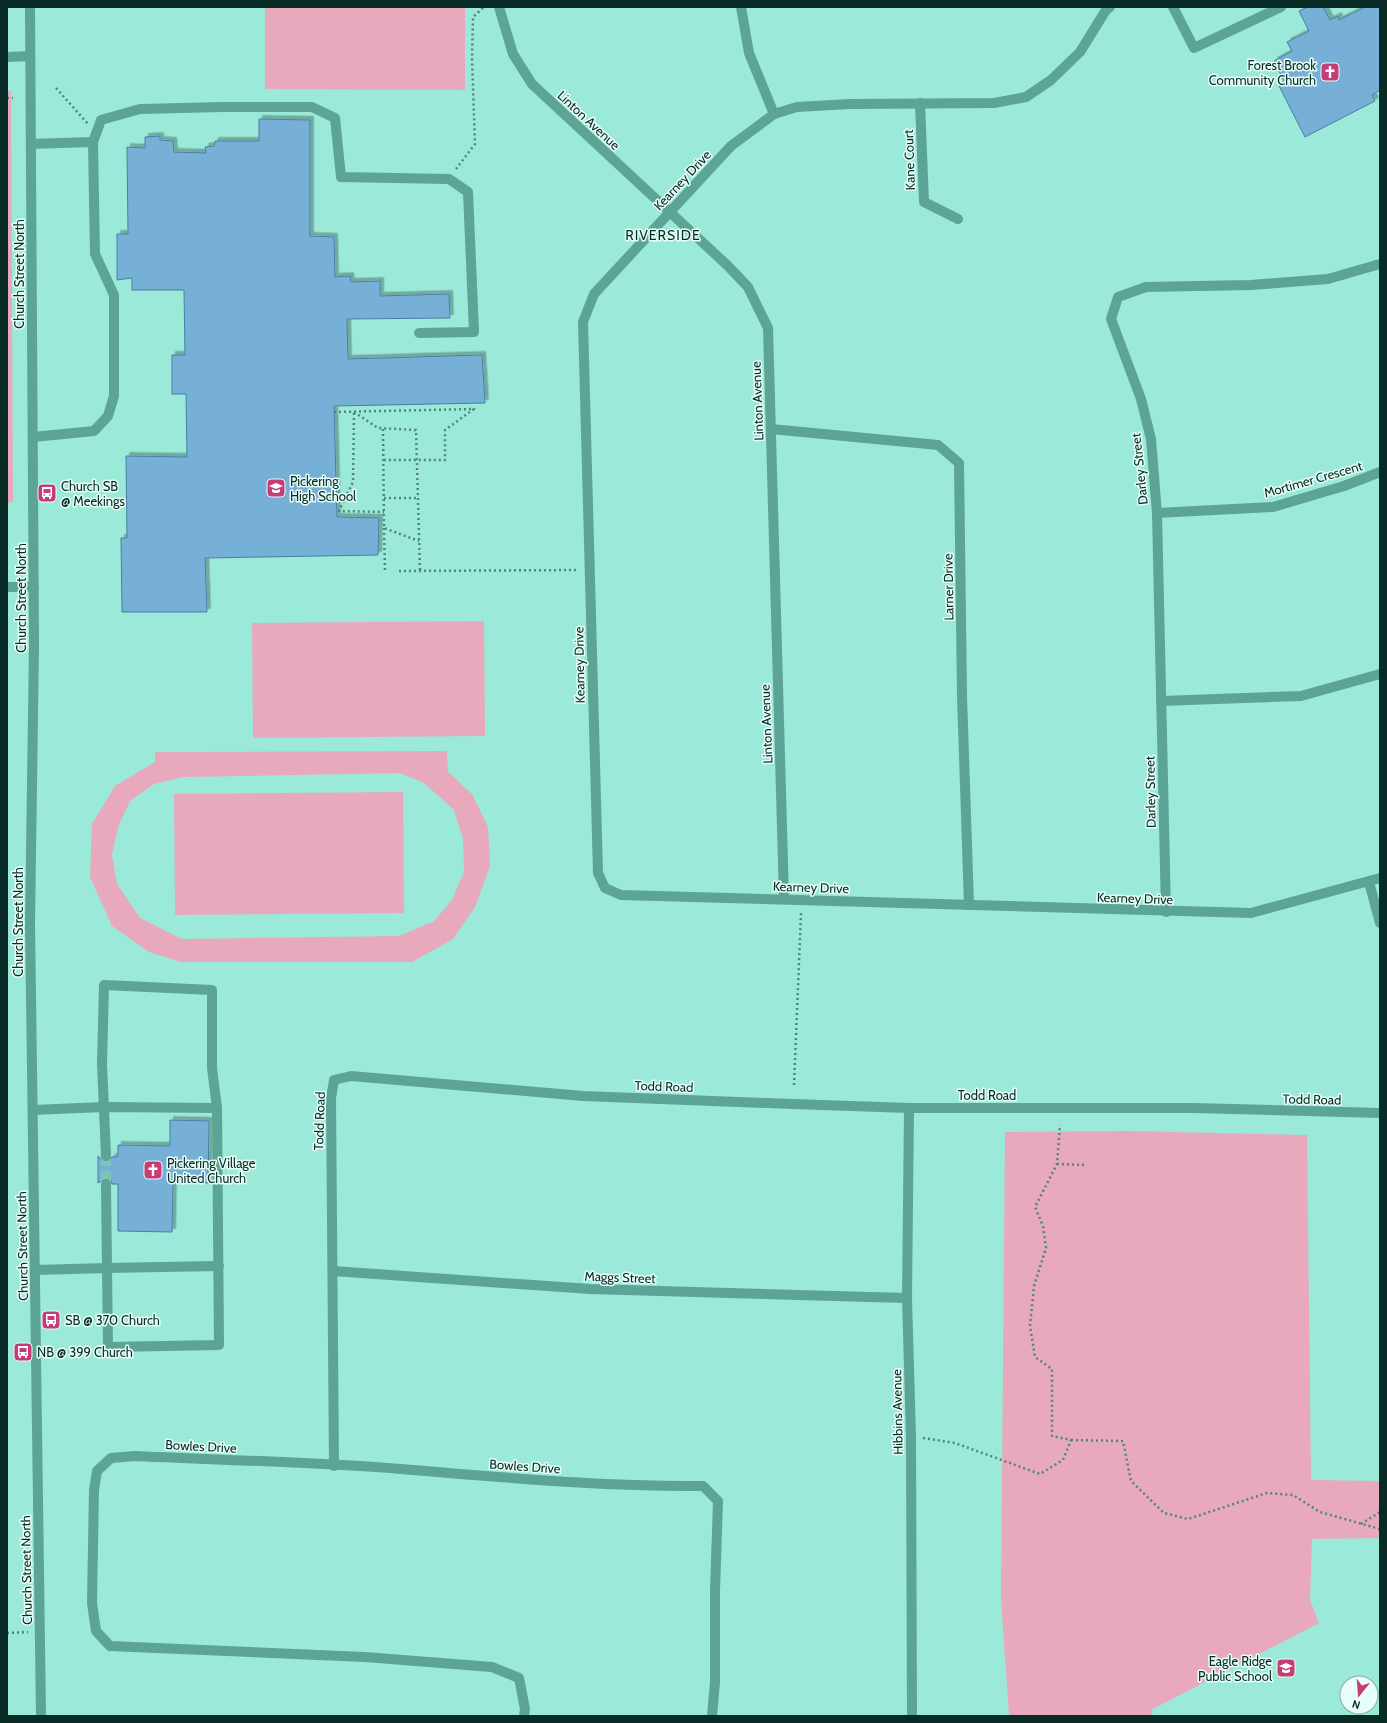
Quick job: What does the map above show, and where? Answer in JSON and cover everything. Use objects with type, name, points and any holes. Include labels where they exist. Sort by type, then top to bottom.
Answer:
[{"type":"street","name":"Church Street North","points":[[30,7],[34,587],[30,916],[41,1716]]},
{"type":"street","name":"Linton Avenue","points":[[499,7],[513,54],[532,84],[671,212],[748,287],[768,328],[784,899]]},
{"type":"street","points":[[741,7],[749,53],[774,114]]},
{"type":"street","name":"Kearney Drive","points":[[1110,7],[1106,10],[1080,52],[1051,80],[1026,97],[994,103],[850,104],[797,107],[774,114],[731,146],[594,294],[583,322],[598,873],[606,888],[621,895],[1166,912],[1251,913],[1380,878]]},
{"type":"street","points":[[1173,7],[1194,48],[1281,7]]},
{"type":"street","points":[[7,57],[30,56]]},
{"type":"street","name":"Kane Court","points":[[920,103],[924,202],[958,220]]},
{"type":"street","points":[[33,437],[94,431],[108,416],[114,396],[114,295],[95,254],[93,142],[101,120],[140,109],[223,107],[312,108],[335,118],[341,177],[449,179],[468,192],[474,332],[419,333]]},
{"type":"street","points":[[31,144],[93,142]]},
{"type":"street","name":"Darley Street","points":[[1166,912],[1156,513],[1151,439],[1140,399],[1111,319],[1118,297],[1146,287],[1251,285],[1328,279],[1380,264]]},
{"type":"street","name":"Larner Drive","points":[[771,429],[938,445],[959,464],[962,703],[969,905]]},
{"type":"street","name":"Mortimer Crescent","points":[[1156,513],[1273,507],[1344,486],[1380,472]]},
{"type":"street","points":[[7,588],[34,587]]},
{"type":"street","points":[[1161,701],[1302,696],[1380,674]]},
{"type":"street","points":[[1369,882],[1380,923]]},
{"type":"street","points":[[106,1156],[103,1107],[104,984],[212,990],[212,1068],[217,1108],[219,1345],[108,1347],[106,1184]]},
{"type":"street","name":"Todd Road","points":[[334,1466],[331,1098],[334,1080],[351,1076],[583,1096],[909,1108],[1193,1108],[1380,1113]]},
{"type":"street","points":[[33,1110],[103,1107],[217,1108]]},
{"type":"street","name":"Hibbins Avenue","points":[[909,1108],[907,1298],[911,1437],[912,1716]]},
{"type":"street","points":[[35,1270],[219,1266]]},
{"type":"street","name":"Maggs Street","points":[[333,1271],[590,1289],[907,1298]]},
{"type":"street","name":"Bowles Drive","points":[[524,1716],[525,1709],[519,1678],[492,1667],[365,1657],[110,1646],[96,1631],[92,1603],[94,1490],[97,1471],[111,1458],[135,1456],[399,1469],[526,1480],[703,1486],[718,1501],[715,1591],[715,1682],[712,1716]]},
{"type":"path","points":[[449,179],[475,144],[472,17],[484,7]]},
{"type":"path","points":[[56,88],[82,119],[97,132]]},
{"type":"path","points":[[7,98],[13,98]]},
{"type":"path","points":[[334,412],[474,409],[445,430],[445,460],[383,460]]},
{"type":"path","points":[[354,412],[378,428],[416,430],[420,570]]},
{"type":"path","points":[[354,412],[353,482],[339,511],[384,512]]},
{"type":"path","points":[[382,429],[385,571]]},
{"type":"path","points":[[384,498],[418,498]]},
{"type":"path","points":[[384,528],[419,541]]},
{"type":"path","points":[[399,571],[590,570]]},
{"type":"path","points":[[794,1085],[800,900]]},
{"type":"path","points":[[1060,1125],[1057,1164],[1035,1207],[1043,1226],[1046,1248],[1034,1286],[1030,1326],[1035,1357],[1052,1369],[1052,1436],[1071,1440],[1123,1441],[1131,1481],[1164,1513],[1188,1520],[1267,1493],[1294,1495],[1320,1512],[1361,1525],[1380,1529]]},
{"type":"path","points":[[1057,1164],[1086,1165]]},
{"type":"path","points":[[911,1437],[955,1443],[1040,1474],[1063,1460],[1071,1440]]},
{"type":"path","points":[[1361,1525],[1380,1512]]},
{"type":"path","points":[[7,1633],[40,1632]]},
{"type":"shaded area","points":[[265,7],[465,7],[465,90],[265,89]]},
{"type":"shaded area","points":[[7,91],[11,91],[13,502],[7,503]]},
{"type":"shaded area","points":[[484,621],[485,736],[253,738],[252,623]]},
{"type":"shaded area","points":[[447,751],[448,772],[472,794],[488,827],[490,866],[475,907],[453,939],[412,962],[181,962],[149,952],[112,926],[90,877],[92,824],[115,786],[155,762],[155,752]],"holes":[[[400,773],[424,783],[454,810],[463,839],[464,872],[452,900],[434,921],[399,936],[182,939],[140,918],[117,884],[112,855],[118,827],[130,801],[154,784],[184,777]]]},
{"type":"shaded area","points":[[403,792],[404,913],[175,915],[174,794]]},
{"type":"shaded area","points":[[1128,1131],[1307,1135],[1311,1480],[1380,1481],[1380,1538],[1312,1539],[1310,1600],[1319,1623],[1151,1710],[1153,1716],[1009,1716],[1001,1599],[1005,1132]]},
{"type":"building","name":"Forest Brook Community Church","points":[[1308,7],[1323,7],[1330,20],[1338,16],[1339,20],[1365,7],[1380,7],[1380,90],[1372,95],[1375,101],[1305,137],[1279,86],[1285,83],[1274,61],[1292,51],[1287,42],[1309,31],[1299,11]]},
{"type":"building","points":[[259,119],[310,120],[310,236],[334,237],[335,277],[350,276],[351,282],[380,281],[380,296],[449,294],[450,318],[347,319],[348,359],[482,355],[485,403],[334,406],[337,517],[379,518],[378,555],[205,558],[207,612],[122,612],[121,538],[127,538],[126,456],[187,457],[186,394],[172,394],[172,355],[185,355],[184,290],[132,290],[132,278],[117,280],[117,234],[128,234],[127,147],[145,148],[145,137],[160,136],[160,140],[173,141],[174,152],[206,153],[205,147],[214,146],[215,141],[259,141]]},
{"type":"building","name":"Pickering Village United Church","points":[[170,1120],[209,1121],[208,1183],[173,1183],[172,1232],[118,1231],[118,1184],[112,1184],[111,1180],[106,1178],[98,1183],[98,1156],[103,1162],[109,1162],[112,1157],[118,1157],[118,1145],[170,1146]]},
{"type":"tunnel","points":[[106,1156],[106,1184]]},
{"type":"place","name":"Forest Brook Community Church","points":[[1330,72]]},
{"type":"place","name":"Pickering High School","points":[[276,488]]},
{"type":"place","name":"Church SB @ Meekings","points":[[47,493]]},
{"type":"place","name":"Pickering Village United Church","points":[[153,1170]]},
{"type":"place","name":"SB @ 370 Church","points":[[51,1320]]},
{"type":"place","name":"NB @ 399 Church","points":[[23,1352]]},
{"type":"place","name":"Eagle Ridge Public School","points":[[1286,1668]]},
{"type":"district","name":"RIVERSIDE","points":[[663,235]]}]
